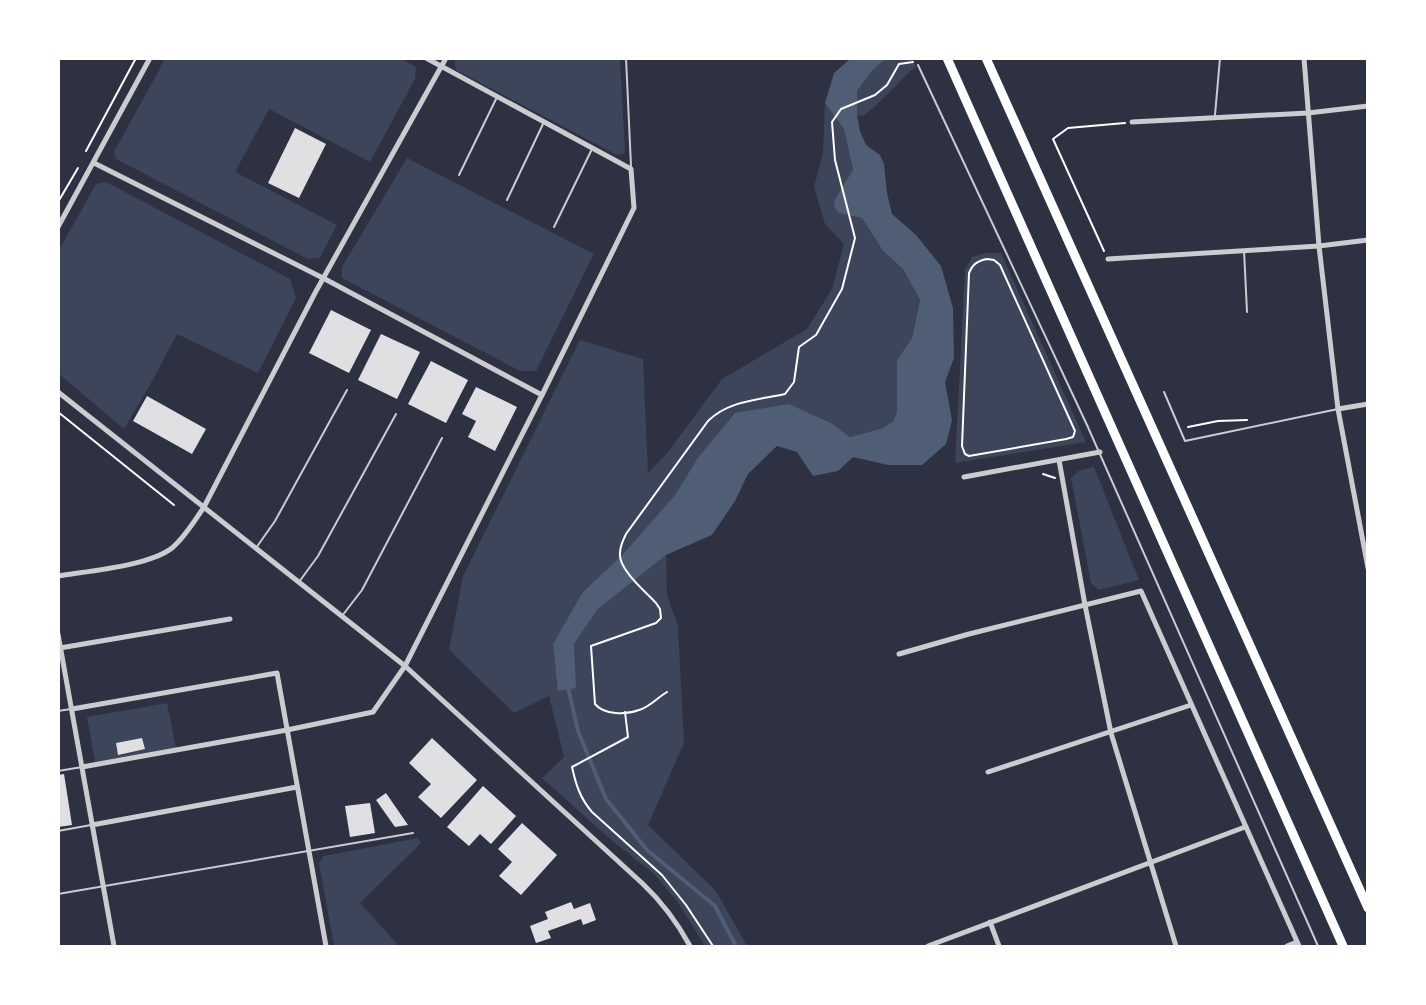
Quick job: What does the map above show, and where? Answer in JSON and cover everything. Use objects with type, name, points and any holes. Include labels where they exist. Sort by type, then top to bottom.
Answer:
[{"type":"highway","points":[[947,58],[1343,946]]},
{"type":"highway","points":[[986,58],[1368,908]]},
{"type":"street","points":[[58,227],[150,58]]},
{"type":"street","points":[[82,767],[373,712],[405,666],[542,395],[633,208],[631,169],[426,58]]},
{"type":"street","points":[[58,576],[142,561],[173,547],[188,530],[204,507],[323,278],[446,58]]},
{"type":"street","points":[[1304,58],[1319,246],[1338,410],[1368,568]]},
{"type":"street","points":[[1132,122],[1308,113],[1368,106]]},
{"type":"street","points":[[94,163],[323,278],[542,395]]},
{"type":"street","points":[[1108,259],[1319,246],[1368,240]]},
{"type":"street","points":[[58,392],[405,666],[643,884],[669,912],[690,946]]},
{"type":"street","points":[[1338,410],[1368,404]]},
{"type":"street","points":[[964,477],[1100,452]]},
{"type":"street","points":[[1059,460],[1111,733],[1176,946]]},
{"type":"street","points":[[899,654],[1141,591],[1298,944],[1287,946]]},
{"type":"street","points":[[60,648],[230,619]]},
{"type":"street","points":[[58,634],[114,946]]},
{"type":"street","points":[[72,709],[277,673],[326,946]]},
{"type":"street","points":[[988,772],[1191,705]]},
{"type":"street","points":[[92,825],[297,787]]},
{"type":"street","points":[[927,946],[1245,827]]},
{"type":"street","points":[[990,922],[999,946]]},
{"type":"lane","points":[[626,58],[631,169]]},
{"type":"lane","points":[[1214,118],[1220,58]]},
{"type":"lane","points":[[918,65],[1100,452],[1318,946]]},
{"type":"lane","points":[[459,175],[497,97]]},
{"type":"lane","points":[[507,200],[544,123]]},
{"type":"lane","points":[[554,227],[592,148]]},
{"type":"lane","points":[[1244,250],[1247,312]]},
{"type":"lane","points":[[256,548],[275,521],[347,390]]},
{"type":"lane","points":[[1164,392],[1185,441],[1338,410]]},
{"type":"lane","points":[[299,582],[318,556],[396,414]]},
{"type":"lane","points":[[342,616],[362,591],[442,438]]},
{"type":"lane","points":[[58,711],[72,709]]},
{"type":"lane","points":[[58,771],[82,767]]},
{"type":"lane","points":[[58,831],[92,825]]},
{"type":"lane","points":[[58,894],[413,833]]},
{"type":"path","points":[[86,151],[136,58]]},
{"type":"path","points":[[667,692],[639,711],[608,713],[600,710],[595,704],[591,646],[656,623],[661,618],[660,609],[656,603],[626,572],[619,555],[626,534],[708,421],[717,412],[731,405],[785,394],[794,382],[800,347],[816,335],[842,289],[855,238],[838,174],[832,141],[832,122],[841,109],[862,102],[887,85],[899,64],[912,62],[918,65]]},
{"type":"path","points":[[1108,259],[1053,139],[1068,128],[1132,122]]},
{"type":"path","points":[[58,202],[78,168]]},
{"type":"path","points":[[994,260],[1000,265],[1075,431],[1073,437],[1038,444],[969,456],[963,450],[969,273],[972,266],[979,261],[994,260]]},
{"type":"path","points":[[58,412],[174,505]]},
{"type":"path","points":[[1180,429],[1218,421],[1252,420]]},
{"type":"path","points":[[1043,474],[1055,478],[1055,481]]},
{"type":"path","points":[[625,712],[628,737],[572,767],[576,787],[583,802],[662,874],[713,946]]},
{"type":"shaded area","points":[[400,58],[416,67],[415,79],[370,162],[269,109],[235,172],[337,225],[320,258],[308,259],[116,159],[114,152],[165,59]]},
{"type":"shaded area","points":[[454,59],[620,59],[625,153],[617,155],[456,70]]},
{"type":"shaded area","points":[[850,59],[885,59],[871,72],[857,91],[860,131],[866,145],[880,155],[884,164],[892,214],[916,235],[941,266],[953,308],[954,358],[945,382],[952,420],[946,444],[922,465],[888,465],[853,457],[838,471],[813,476],[797,452],[777,446],[748,474],[735,501],[712,535],[666,555],[597,610],[574,644],[576,688],[558,691],[553,644],[582,593],[623,554],[675,495],[697,459],[735,413],[789,404],[833,424],[850,437],[883,428],[893,421],[897,412],[897,360],[912,338],[920,300],[903,269],[883,251],[862,218],[839,213],[834,207],[835,199],[853,170],[844,129],[825,103],[834,73]]},
{"type":"shaded area","points":[[885,59],[912,59],[916,66],[863,116],[857,115],[857,91],[871,72]]},
{"type":"shaded area","points":[[825,103],[844,129],[853,171],[835,199],[840,213],[862,218],[883,251],[903,269],[920,300],[912,338],[897,361],[897,412],[893,421],[883,428],[850,437],[833,424],[697,459],[675,495],[623,554],[582,593],[553,644],[575,688],[574,644],[597,610],[666,555],[667,595],[678,626],[684,743],[648,825],[716,891],[747,946],[705,946],[677,901],[654,874],[610,839],[542,778],[564,757],[549,696],[514,713],[449,650],[463,576],[580,340],[643,359],[648,473],[668,452],[722,379],[807,329],[832,289],[844,244],[825,224],[814,187],[823,153]]},
{"type":"shaded area","points":[[407,158],[594,254],[536,371],[520,371],[342,278],[342,267]]},
{"type":"shaded area","points":[[106,182],[290,279],[296,298],[258,373],[177,334],[124,429],[59,374],[59,250],[96,184]]},
{"type":"shaded area","points":[[985,253],[1001,253],[1086,442],[955,463],[965,270],[972,257]]},
{"type":"shaded area","points":[[1094,467],[1139,580],[1099,590],[1091,583],[1071,478],[1078,471]]},
{"type":"shaded area","points":[[167,703],[176,748],[95,762],[87,717]]},
{"type":"shaded area","points":[[418,838],[421,843],[360,903],[399,946],[334,946],[319,863],[324,856]]},
{"type":"building","points":[[295,128],[326,144],[299,198],[268,183]]},
{"type":"building","points":[[331,310],[371,330],[349,373],[309,353]]},
{"type":"building","points":[[381,334],[420,352],[397,399],[358,380]]},
{"type":"building","points":[[431,361],[468,380],[446,423],[408,404]]},
{"type":"building","points":[[476,387],[517,407],[495,451],[468,437],[476,421],[462,414]]},
{"type":"building","points":[[147,396],[206,429],[192,454],[133,421]]},
{"type":"building","points":[[142,738],[145,749],[118,755],[116,743]]},
{"type":"building","points":[[432,738],[477,780],[441,818],[418,797],[431,784],[409,763]]},
{"type":"building","points":[[64,774],[72,825],[58,827],[58,775]]},
{"type":"building","points":[[483,786],[516,816],[491,844],[480,834],[469,846],[447,827]]},
{"type":"building","points":[[386,793],[408,825],[395,827],[376,800]]},
{"type":"building","points":[[370,803],[375,833],[350,837],[345,806]]},
{"type":"building","points":[[522,823],[557,855],[521,895],[499,876],[512,862],[498,849]]},
{"type":"building","points":[[571,902],[574,909],[590,903],[596,920],[583,925],[581,919],[548,931],[551,938],[536,943],[530,926],[548,919],[545,912]]},
{"type":"waterway","points":[[568,687],[578,731],[606,799],[647,850],[715,906],[736,946]]}]
